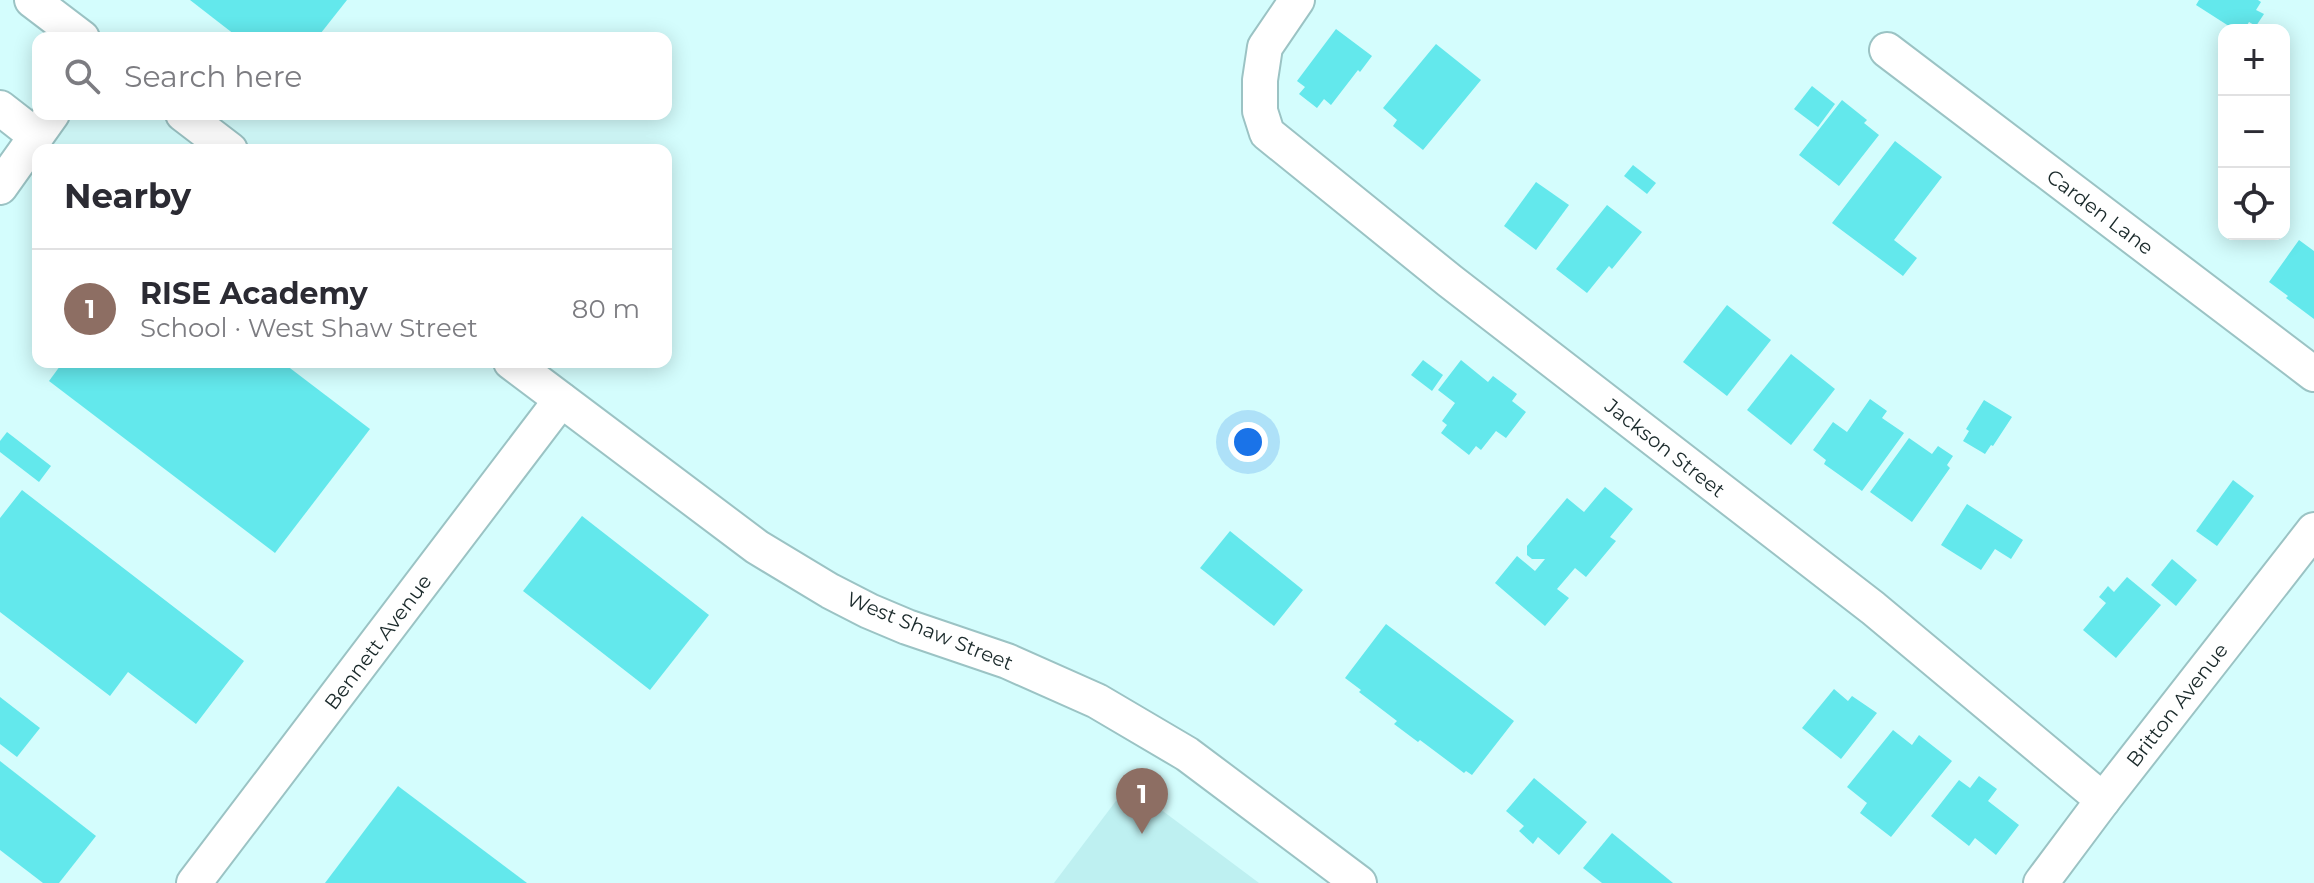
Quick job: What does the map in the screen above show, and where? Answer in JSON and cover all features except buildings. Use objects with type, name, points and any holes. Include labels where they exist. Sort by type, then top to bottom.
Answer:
[{"type":"street","points":[[32,0],[74,32]]},
{"type":"street","name":"Jackson Street","points":[[1297,0],[1265,47],[1260,80],[1260,111],[1267,133],[1450,281],[1873,608],[2103,800]]},
{"type":"street","name":"Carden Lane","points":[[1887,50],[2314,374]]},
{"type":"street","points":[[0,108],[44,125],[0,187]]},
{"type":"street","points":[[191,120],[222,144]]},
{"type":"street","name":"West Shaw Street","points":[[519,368],[757,547],[818,584],[894,622],[1007,661],[1097,701],[1187,754],[1359,883]]},
{"type":"street","name":"Bennett Avenue","points":[[194,883],[561,400]]},
{"type":"street","name":"Britton Avenue","points":[[2041,883],[2314,530]]},
{"type":"shaded area","points":[[1128,785],[1259,883],[1054,883]]},
{"type":"place","name":"RISE Academy","points":[[1142,834]]}]
